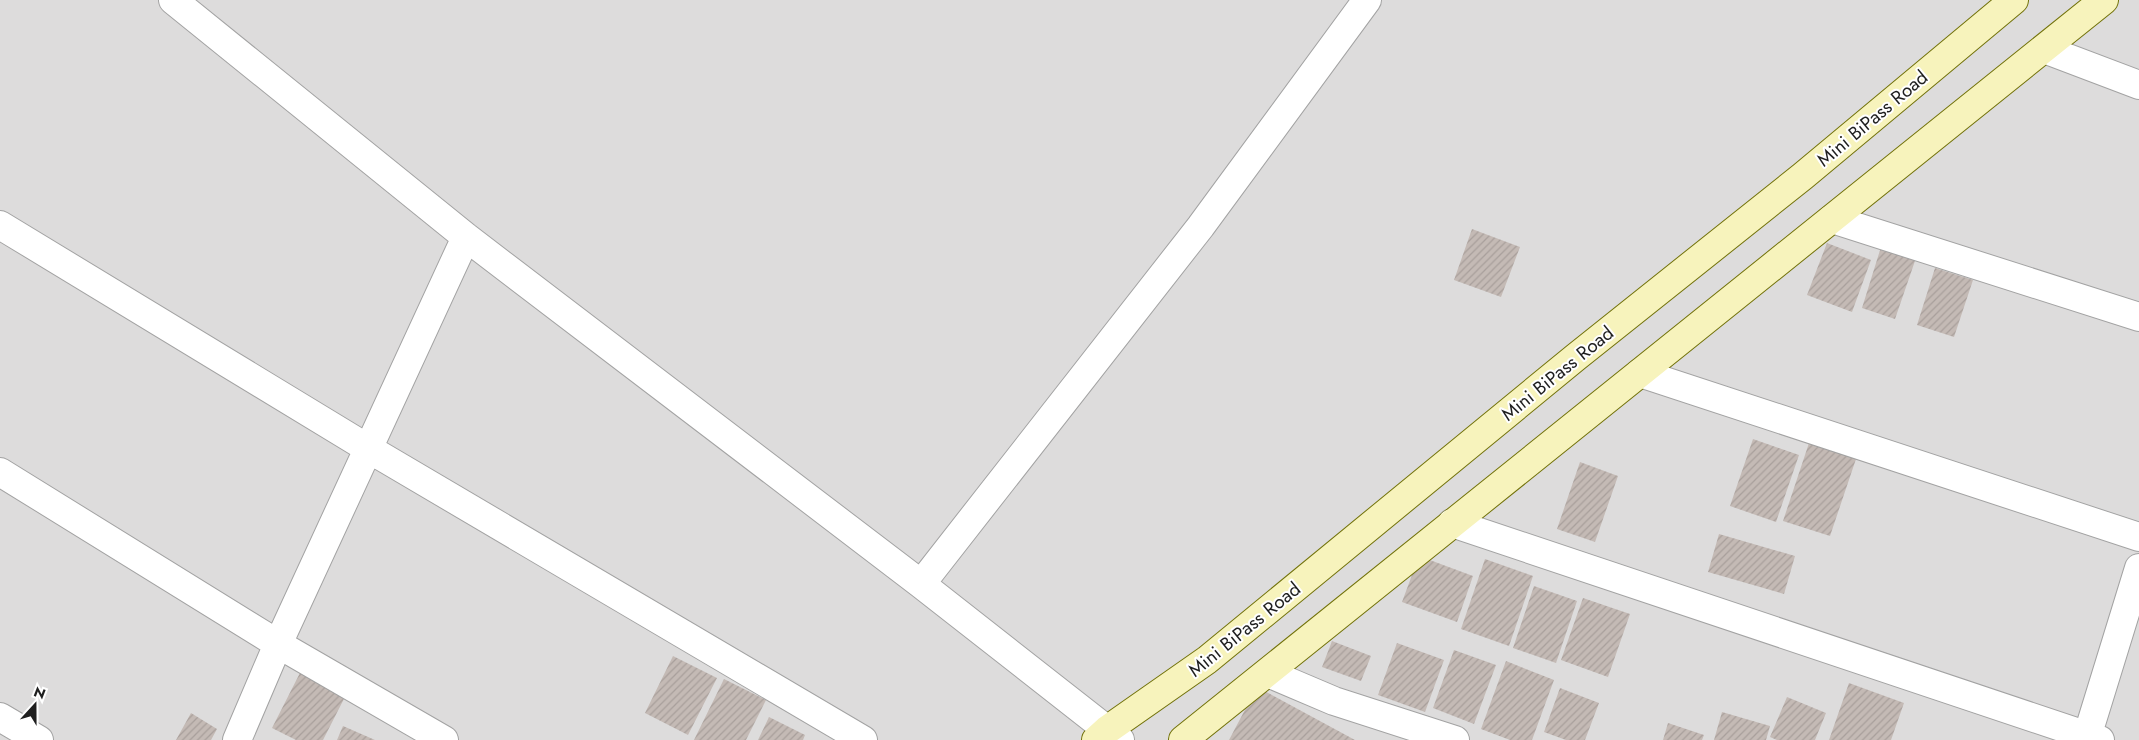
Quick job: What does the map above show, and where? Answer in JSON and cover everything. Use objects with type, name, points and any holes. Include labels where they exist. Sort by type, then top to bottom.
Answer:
[{"type":"street","points":[[173,0],[466,237],[921,584],[1108,737]]},
{"type":"street","points":[[921,584],[1201,226],[1367,0]]},
{"type":"street","name":"Mini BiPass Road","points":[[1108,737],[1208,660],[1576,357],[1803,176],[2014,0]]},
{"type":"street","points":[[1183,740],[2104,0]]},
{"type":"street","points":[[2044,49],[2139,85]]},
{"type":"street","points":[[1832,219],[2139,317]]},
{"type":"street","points":[[0,225],[369,449],[863,740]]},
{"type":"street","points":[[237,740],[278,644],[466,237]]},
{"type":"street","points":[[1640,374],[2139,537]]},
{"type":"street","points":[[0,472],[278,644],[444,740]]},
{"type":"street","points":[[1452,523],[2091,739],[2139,568]]},
{"type":"street","points":[[1268,673],[1334,701],[1455,740]]},
{"type":"street","points":[[0,717],[38,740]]},
{"type":"shaded area","points":[[0,0],[2139,0],[2139,740],[0,740]]},
{"type":"building","points":[[1472,229],[1520,247],[1501,297],[1454,280]]},
{"type":"building","points":[[1827,243],[1871,260],[1852,312],[1807,295]]},
{"type":"building","points":[[1881,247],[1916,258],[1895,319],[1862,308]]},
{"type":"building","points":[[1935,268],[1973,280],[1954,337],[1917,325]]},
{"type":"building","points":[[1753,439],[1799,455],[1776,522],[1730,506]]},
{"type":"building","points":[[1809,443],[1856,459],[1830,536],[1783,521]]},
{"type":"building","points":[[1580,462],[1618,476],[1595,542],[1557,529]]},
{"type":"building","points":[[1719,534],[1795,556],[1784,594],[1708,572]]},
{"type":"building","points":[[1419,556],[1473,576],[1457,622],[1402,602]]},
{"type":"building","points":[[1485,559],[1533,576],[1509,646],[1461,629]]},
{"type":"building","points":[[1534,586],[1577,601],[1556,663],[1513,648]]},
{"type":"building","points":[[1583,598],[1630,614],[1608,677],[1561,660]]},
{"type":"building","points":[[1332,641],[1371,656],[1361,681],[1322,667]]},
{"type":"building","points":[[1397,643],[1444,660],[1425,712],[1378,695]]},
{"type":"building","points":[[1454,650],[1496,665],[1474,724],[1433,708]]},
{"type":"building","points":[[673,656],[717,678],[688,735],[645,713]]},
{"type":"building","points":[[1506,661],[1554,680],[1532,740],[1510,740],[1481,729]]},
{"type":"building","points":[[303,667],[348,691],[323,740],[296,740],[272,728]]},
{"type":"building","points":[[724,679],[766,700],[746,740],[694,740]]},
{"type":"building","points":[[1849,683],[1904,703],[1891,740],[1829,740]]},
{"type":"building","points":[[1257,687],[1355,740],[1229,740]]},
{"type":"building","points":[[1560,688],[1599,703],[1585,740],[1566,740],[1544,732]]},
{"type":"building","points":[[1787,697],[1826,713],[1815,740],[1777,740],[1770,737]]},
{"type":"building","points":[[1722,712],[1770,726],[1766,740],[1714,740]]},
{"type":"building","points":[[191,713],[217,729],[211,740],[176,740]]},
{"type":"building","points":[[769,717],[805,735],[803,740],[758,740]]},
{"type":"building","points":[[1668,723],[1704,735],[1702,740],[1663,740]]},
{"type":"building","points":[[343,726],[375,740],[337,740]]}]
